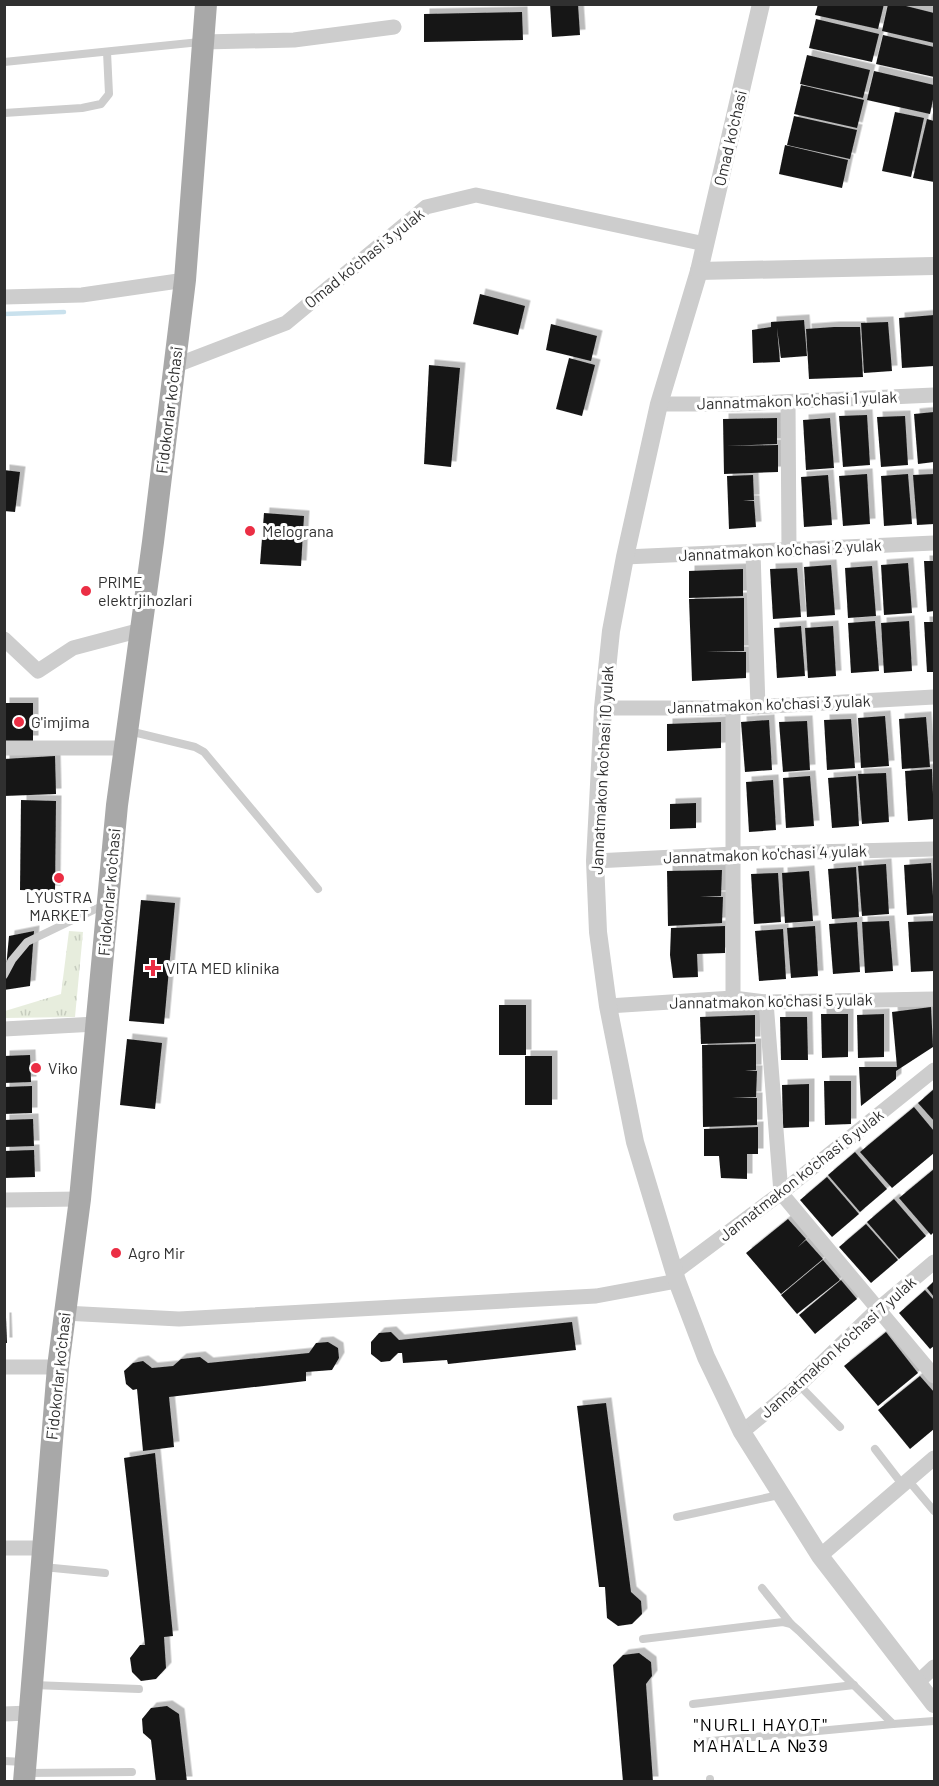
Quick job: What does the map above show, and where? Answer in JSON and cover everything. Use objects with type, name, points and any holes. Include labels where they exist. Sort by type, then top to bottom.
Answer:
[{"type":"main road","name":"Fidokorlar ko'chasi","points":[[20,1770],[32,1685],[58,1367],[80,1199],[126,739],[185,280],[206,4]]},
{"type":"street","name":"Omad ko'chasi","points":[[699,271],[761,4]]},
{"type":"street","points":[[203,42],[294,40],[394,27]]},
{"type":"street","name":"Omad ko'chasi 3 yulak","points":[[174,366],[286,323],[426,207],[476,195],[705,243]]},
{"type":"street","points":[[699,271],[934,266]]},
{"type":"street","name":"Jannatmakon ko'chasi 10 yulak","points":[[699,271],[659,404],[611,632],[603,708],[595,861],[598,932],[608,1006],[635,1142],[676,1276],[706,1357],[742,1432],[820,1556],[934,1704]]},
{"type":"street","points":[[4,297],[82,295],[185,280]]},
{"type":"street","name":"Jannatmakon ko'chasi 1 yulak","points":[[659,404],[737,404],[934,395]]},
{"type":"street","points":[[788,402],[789,550]]},
{"type":"street","name":"Jannatmakon ko'chasi 2 yulak","points":[[625,557],[934,543]]},
{"type":"street","points":[[753,552],[758,706]]},
{"type":"street","points":[[4,639],[38,671],[73,648],[141,630]]},
{"type":"street","name":"Jannatmakon ko'chasi 3 yulak","points":[[603,708],[733,708],[934,697]]},
{"type":"street","points":[[733,708],[733,998]]},
{"type":"street","points":[[4,748],[126,739]]},
{"type":"street","name":"Jannatmakon ko'chasi 4 yulak","points":[[595,861],[734,854],[934,849]]},
{"type":"street","name":"Jannatmakon ko'chasi 5 yulak","points":[[608,1006],[733,998],[766,1002],[934,999]]},
{"type":"street","points":[[766,1002],[781,1193],[934,1376]]},
{"type":"street","points":[[4,1029],[96,1024]]},
{"type":"street","name":"Jannatmakon ko'chasi 6 yulak","points":[[676,1276],[934,1070]]},
{"type":"street","points":[[4,1200],[80,1199]]},
{"type":"street","name":"Jannatmakon ko'chasi 7 yulak","points":[[742,1432],[799,1385],[877,1310],[934,1262]]},
{"type":"street","points":[[64,1313],[191,1318],[596,1296],[676,1276]]},
{"type":"street","points":[[4,1367],[58,1367]]},
{"type":"street","points":[[820,1556],[934,1458]]},
{"type":"street","points":[[4,1548],[42,1557]]},
{"type":"street","points":[[917,1683],[934,1667]]},
{"type":"street","points":[[4,1714],[29,1713]]},
{"type":"lane","points":[[4,62],[203,42]]},
{"type":"lane","points":[[4,113],[82,108],[101,104],[109,94],[107,52]]},
{"type":"lane","points":[[126,739],[195,747],[204,752],[318,889]]},
{"type":"lane","points":[[4,975],[12,960],[27,942],[108,903]]},
{"type":"lane","points":[[799,1385],[840,1427]]},
{"type":"lane","points":[[875,1449],[934,1511]]},
{"type":"lane","points":[[677,1517],[781,1494]]},
{"type":"lane","points":[[42,1557],[105,1573]]},
{"type":"lane","points":[[762,1588],[791,1624],[893,1725]]},
{"type":"lane","points":[[643,1639],[783,1622],[791,1624]]},
{"type":"lane","points":[[32,1685],[139,1689]]},
{"type":"lane","points":[[693,1704],[854,1685]]},
{"type":"lane","points":[[701,1742],[934,1721]]},
{"type":"lane","points":[[20,1770],[132,1772]]},
{"type":"green space","points":[[69,931],[83,932],[75,1017],[5,1018],[5,1011],[61,994]]},
{"type":"building","points":[[550,4],[578,4],[580,35],[552,37]]},
{"type":"building","points":[[818,4],[884,4],[878,29],[815,15]]},
{"type":"building","points":[[888,4],[898,4],[934,13],[934,43],[882,31]]},
{"type":"building","points":[[522,12],[523,40],[424,42],[424,14]]},
{"type":"building","points":[[816,19],[879,34],[872,62],[809,48]]},
{"type":"building","points":[[883,35],[934,47],[934,77],[876,64]]},
{"type":"building","points":[[807,55],[870,70],[863,98],[800,84]]},
{"type":"building","points":[[874,71],[934,85],[930,114],[867,100]]},
{"type":"building","points":[[801,85],[864,100],[857,128],[794,114]]},
{"type":"building","points":[[895,112],[924,118],[911,177],[882,171]]},
{"type":"building","points":[[794,116],[857,130],[850,159],[787,145]]},
{"type":"building","points":[[927,119],[934,121],[934,182],[913,178]]},
{"type":"building","points":[[785,145],[848,160],[842,188],[779,174]]},
{"type":"building","points":[[480,294],[525,306],[518,335],[473,324]]},
{"type":"building","points":[[934,315],[934,366],[902,368],[899,318]]},
{"type":"building","points":[[804,320],[807,356],[781,358],[777,328],[780,362],[753,363],[752,330],[771,327],[771,322]]},
{"type":"building","points":[[888,322],[892,371],[864,373],[861,323]]},
{"type":"building","points":[[551,324],[597,336],[591,361],[546,350]]},
{"type":"building","points":[[860,327],[863,377],[809,379],[806,329]]},
{"type":"building","points":[[569,358],[595,365],[582,416],[556,409]]},
{"type":"building","points":[[429,365],[460,368],[451,467],[424,464]]},
{"type":"building","points":[[934,412],[934,462],[918,464],[914,414]]},
{"type":"building","points":[[867,415],[870,465],[843,467],[839,416]]},
{"type":"building","points":[[905,416],[908,465],[881,467],[877,417]]},
{"type":"building","points":[[777,418],[777,444],[726,446],[778,445],[778,472],[724,474],[723,419]]},
{"type":"building","points":[[830,418],[834,468],[806,470],[803,420]]},
{"type":"building","points":[[4,470],[20,472],[15,512],[4,511]]},
{"type":"building","points":[[867,474],[870,524],[843,526],[839,476]]},
{"type":"building","points":[[908,474],[912,524],[884,526],[881,476]]},
{"type":"building","points":[[934,474],[934,524],[917,525],[913,475]]},
{"type":"building","points":[[753,475],[754,500],[743,501],[754,501],[756,527],[729,529],[727,476]]},
{"type":"building","points":[[828,475],[832,525],[804,527],[801,477]]},
{"type":"building","points":[[264,513],[304,516],[301,566],[260,564]]},
{"type":"building","points":[[924,561],[934,561],[934,611],[927,612]]},
{"type":"building","points":[[908,563],[912,613],[884,615],[881,565]]},
{"type":"building","points":[[831,565],[835,615],[807,617],[804,567]]},
{"type":"building","points":[[872,566],[876,616],[848,618],[845,568]]},
{"type":"building","points":[[797,568],[801,617],[773,619],[770,569]]},
{"type":"building","points":[[743,569],[743,596],[689,598],[689,571]]},
{"type":"building","points":[[744,598],[744,651],[706,652],[746,652],[746,678],[692,681],[689,599]]},
{"type":"building","points":[[875,621],[879,671],[851,673],[848,623]]},
{"type":"building","points":[[909,621],[912,671],[884,673],[881,623]]},
{"type":"building","points":[[924,622],[934,622],[934,672],[927,672]]},
{"type":"building","points":[[801,626],[805,676],[777,678],[774,628]]},
{"type":"building","points":[[833,626],[836,676],[808,678],[805,628]]},
{"type":"building","name":"G'imjima","points":[[4,703],[33,703],[33,741],[4,741]]},
{"type":"building","points":[[885,716],[889,766],[861,768],[858,718]]},
{"type":"building","points":[[926,717],[930,767],[902,769],[899,719]]},
{"type":"building","points":[[851,719],[855,768],[827,770],[824,720]]},
{"type":"building","points":[[769,720],[772,770],[745,772],[741,722]]},
{"type":"building","points":[[807,721],[810,770],[783,772],[779,722]]},
{"type":"building","points":[[721,722],[721,748],[667,751],[667,724]]},
{"type":"building","points":[[55,756],[56,794],[4,796],[4,759]]},
{"type":"building","points":[[932,769],[934,819],[908,821],[905,771]]},
{"type":"building","points":[[886,773],[889,822],[862,824],[858,774]]},
{"type":"building","points":[[810,776],[814,826],[786,828],[783,778]]},
{"type":"building","points":[[856,776],[859,826],[832,828],[828,778]]},
{"type":"building","points":[[773,780],[776,830],[749,832],[746,782]]},
{"type":"building","points":[[21,800],[56,801],[55,891],[20,890]]},
{"type":"building","points":[[696,803],[696,828],[670,829],[670,804]]},
{"type":"building","points":[[931,863],[934,913],[907,915],[904,865]]},
{"type":"building","points":[[886,864],[889,914],[862,916],[858,866]]},
{"type":"building","points":[[856,867],[859,917],[832,919],[828,869]]},
{"type":"building","points":[[722,870],[721,896],[700,897],[723,897],[722,923],[668,926],[667,871]]},
{"type":"building","points":[[809,871],[813,921],[785,923],[782,873]]},
{"type":"building","points":[[778,873],[781,922],[754,924],[751,874]]},
{"type":"building","points":[[141,900],[175,903],[164,1024],[129,1021]]},
{"type":"building","points":[[889,921],[893,971],[865,973],[862,922]]},
{"type":"building","points":[[934,921],[934,971],[911,972],[908,922]]},
{"type":"building","points":[[857,922],[860,972],[833,974],[829,924]]},
{"type":"building","points":[[725,926],[725,953],[697,954],[698,977],[673,978],[670,955],[671,928]]},
{"type":"building","points":[[815,926],[818,976],[791,978],[787,928]]},
{"type":"building","points":[[783,929],[786,979],[759,981],[755,931]]},
{"type":"building","points":[[34,931],[30,986],[4,990],[9,936]]},
{"type":"building","points":[[499,1005],[526,1005],[526,1055],[499,1055]]},
{"type":"building","points":[[931,1007],[933,1047],[896,1071],[896,1079],[861,1106],[859,1067],[897,1067],[892,1012]]},
{"type":"building","points":[[821,1014],[848,1014],[848,1057],[822,1058]]},
{"type":"building","points":[[884,1014],[884,1057],[858,1058],[857,1015]]},
{"type":"building","points":[[755,1015],[755,1042],[701,1044],[700,1017]]},
{"type":"building","points":[[780,1017],[807,1017],[808,1060],[781,1060]]},
{"type":"building","points":[[127,1039],[162,1043],[155,1109],[120,1105]]},
{"type":"building","points":[[756,1044],[756,1070],[745,1070],[757,1071],[756,1097],[732,1098],[757,1098],[757,1125],[703,1127],[702,1045]]},
{"type":"building","points":[[30,1055],[31,1082],[4,1083],[4,1056]]},
{"type":"building","points":[[525,1056],[552,1056],[552,1105],[525,1105]]},
{"type":"building","points":[[824,1081],[851,1081],[851,1124],[825,1125]]},
{"type":"building","points":[[809,1084],[809,1127],[783,1128],[782,1085]]},
{"type":"building","points":[[32,1086],[32,1113],[4,1114],[4,1087]]},
{"type":"building","points":[[934,1089],[934,1121],[918,1103]]},
{"type":"building","points":[[914,1107],[934,1131],[934,1153],[892,1188],[860,1152]]},
{"type":"building","points":[[33,1119],[34,1146],[4,1147],[4,1120]]},
{"type":"building","points":[[758,1127],[758,1154],[747,1154],[747,1179],[721,1178],[719,1156],[704,1156],[704,1129]]},
{"type":"building","points":[[34,1150],[35,1177],[4,1178],[4,1151]]},
{"type":"building","points":[[855,1152],[887,1189],[860,1212],[828,1175]]},
{"type":"building","points":[[934,1169],[934,1232],[931,1235],[899,1198]]},
{"type":"building","points":[[827,1177],[859,1214],[832,1237],[800,1200]]},
{"type":"building","points":[[894,1199],[926,1236],[899,1259],[867,1222]]},
{"type":"building","points":[[788,1219],[806,1239],[798,1247],[806,1240],[823,1259],[781,1294],[746,1253]]},
{"type":"building","points":[[866,1224],[898,1260],[871,1283],[839,1247]]},
{"type":"building","points":[[823,1260],[840,1280],[797,1314],[781,1295]]},
{"type":"building","points":[[841,1280],[857,1299],[815,1334],[799,1315]]},
{"type":"building","points":[[934,1281],[934,1297],[927,1288]]},
{"type":"building","points":[[925,1290],[934,1300],[934,1346],[930,1349],[899,1313]]},
{"type":"building","points":[[4,1318],[6,1318],[7,1343],[4,1343]]},
{"type":"building","points":[[572,1322],[576,1350],[448,1364],[447,1360],[403,1363],[402,1353],[398,1353],[390,1361],[381,1362],[371,1354],[371,1342],[379,1333],[391,1332],[399,1340]]},
{"type":"building","points":[[886,1332],[918,1373],[878,1406],[844,1366]]},
{"type":"building","points":[[328,1342],[338,1348],[339,1358],[332,1370],[306,1372],[306,1381],[169,1397],[174,1447],[143,1451],[137,1389],[133,1390],[126,1384],[124,1371],[133,1363],[143,1361],[152,1368],[173,1366],[181,1359],[200,1357],[208,1363],[309,1353],[316,1343]]},
{"type":"building","points":[[920,1376],[934,1392],[934,1429],[910,1449],[878,1410]]},
{"type":"building","points":[[606,1403],[631,1592],[641,1601],[642,1614],[632,1624],[618,1626],[607,1618],[605,1587],[599,1587],[577,1406]]},
{"type":"building","points":[[155,1453],[173,1636],[164,1637],[166,1668],[156,1679],[141,1681],[132,1672],[130,1658],[140,1645],[145,1645],[124,1458]]},
{"type":"building","points":[[639,1653],[651,1662],[652,1676],[646,1684],[653,1782],[623,1782],[613,1665],[623,1655]]},
{"type":"building","points":[[167,1706],[179,1714],[187,1782],[156,1782],[151,1740],[143,1733],[142,1719],[151,1708]]},
{"type":"waterway","points":[[4,314],[64,312]]},
{"type":"place","name":"Melograna","points":[[250,531]]},
{"type":"place","name":"PRIME elektrjihozlari","points":[[86,591]]},
{"type":"place","name":"G'imjima","points":[[19,722]]},
{"type":"place","name":"LYUSTRA MARKET","points":[[59,878]]},
{"type":"place","name":"VITA MED klinika","points":[[153,968]]},
{"type":"place","name":"Viko","points":[[36,1068]]},
{"type":"place","name":"Agro Mir","points":[[116,1253]]},
{"type":"district","name":"\"NURLI HAYOT\" MAHALLA №39","points":[[761,1735]]}]
